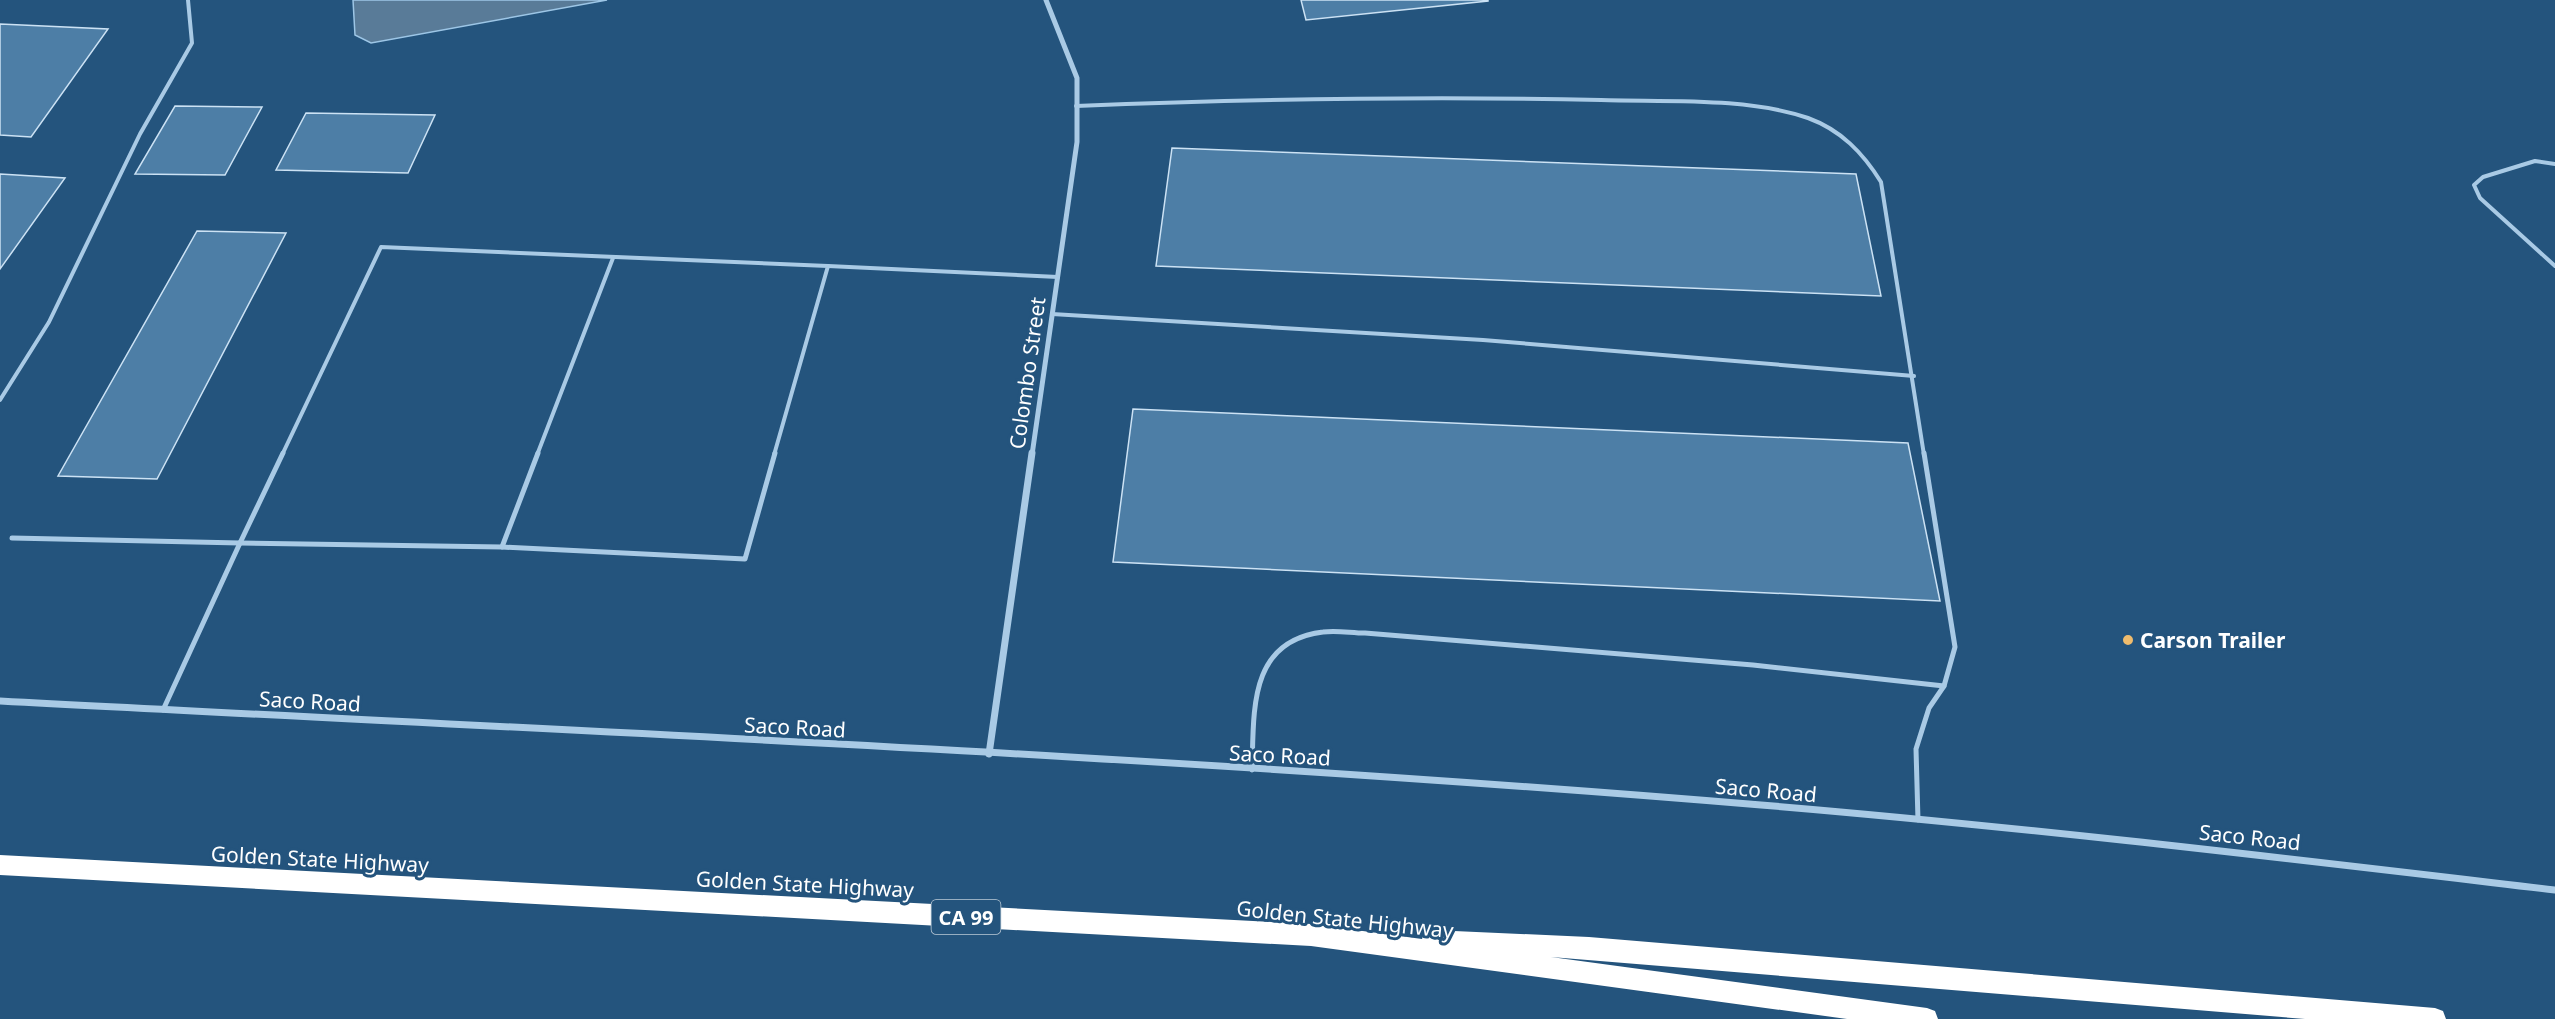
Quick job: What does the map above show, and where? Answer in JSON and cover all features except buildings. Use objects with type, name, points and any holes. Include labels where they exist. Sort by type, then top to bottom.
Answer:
[{"type":"highway","name":"Golden State Highway","points":[[0,865],[1311,935],[1927,1019]]},
{"type":"highway","points":[[1311,935],[1589,948],[2435,1019]]},
{"type":"street","name":"Colombo Street","points":[[989,754],[1077,142],[1077,78],[1046,0]]},
{"type":"street","name":"Saco Road","points":[[0,701],[989,754],[1443,781],[1764,806],[2103,838],[2555,890]]},
{"type":"lane","points":[[0,400],[49,322],[140,134],[192,43],[188,0]]},
{"type":"lane","points":[[1077,106],[1224,99],[1497,99],[1747,105],[1809,117],[1830,127],[1851,142],[1872,164],[1881,182],[1914,376],[1955,646],[1944,686],[1929,708],[1916,749],[1918,820]]},
{"type":"lane","points":[[2555,163],[2535,161],[2483,177],[2474,185],[2480,198],[2555,266]]},
{"type":"lane","points":[[163,710],[381,247],[1058,277]]},
{"type":"lane","points":[[502,547],[614,258]]},
{"type":"lane","points":[[12,538],[502,547],[745,559],[828,266]]},
{"type":"lane","points":[[1052,314],[1306,327],[1675,354],[1914,376]]},
{"type":"lane","points":[[1252,770],[1255,699],[1260,674],[1274,652],[1299,637],[1323,632],[1365,633],[1742,664],[1944,686]]},
{"type":"water","points":[[353,0],[607,0],[371,43],[355,35]]},
{"type":"place","name":"Carson Trailer","points":[[2128,640]]}]
